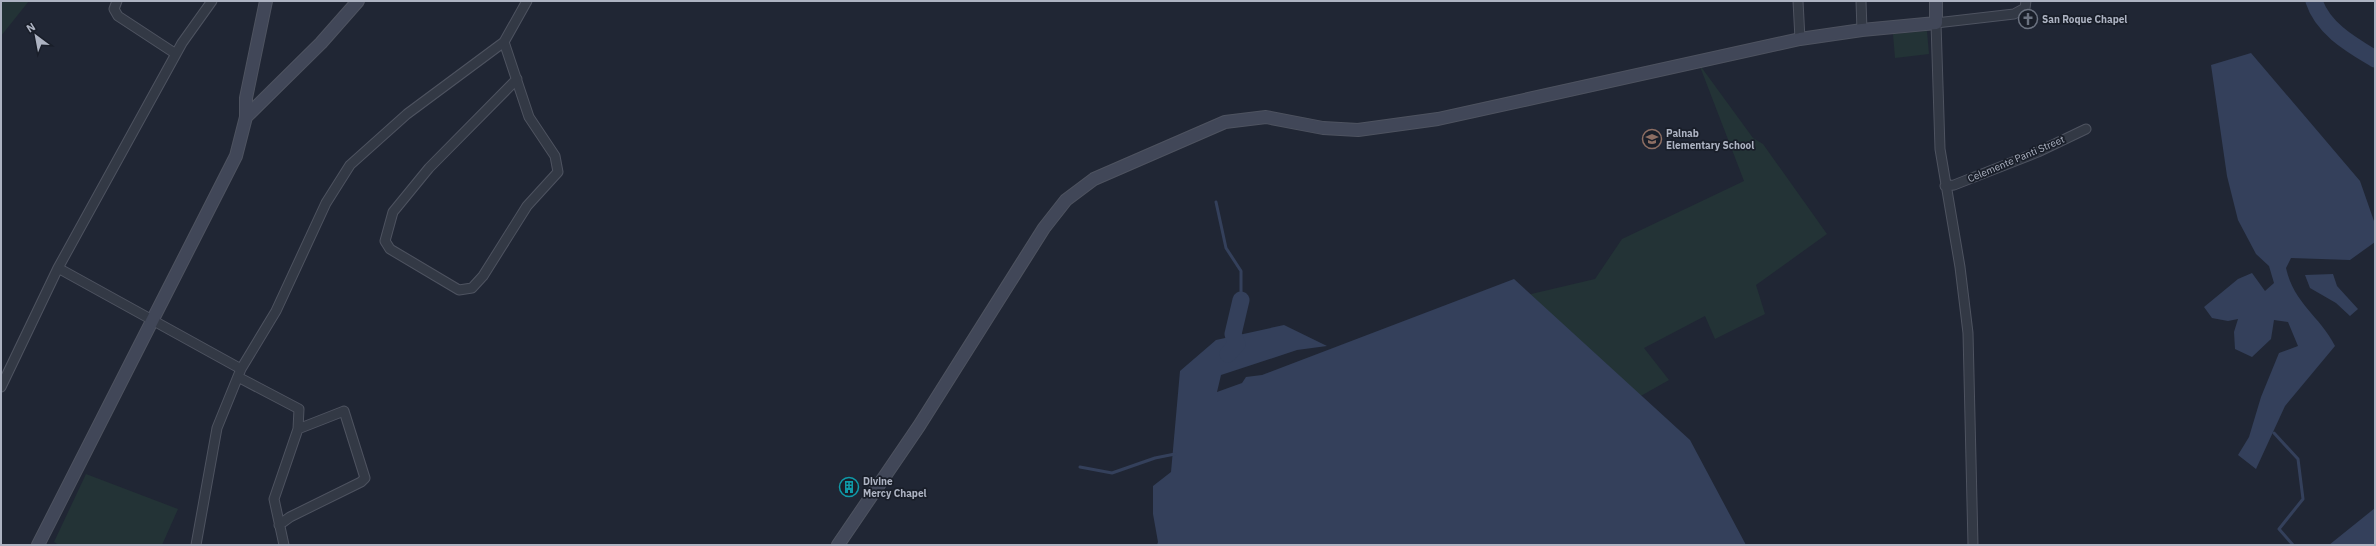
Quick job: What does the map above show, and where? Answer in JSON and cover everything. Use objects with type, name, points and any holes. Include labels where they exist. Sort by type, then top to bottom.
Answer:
[{"type":"street","points":[[117,1],[114,9],[118,16],[176,54]]},
{"type":"street","points":[[1,386],[58,268],[176,54],[212,1]]},
{"type":"street","points":[[38,545],[151,320],[223,184],[236,156],[246,117],[246,98],[266,1]]},
{"type":"street","points":[[246,117],[321,43],[358,1]]},
{"type":"street","points":[[196,545],[217,428],[239,373],[276,311],[326,203],[350,165],[407,114],[504,42],[527,1]]},
{"type":"street","points":[[1798,1],[1800,39]]},
{"type":"street","points":[[1861,1],[1862,30]]},
{"type":"street","points":[[1936,1],[1938,118],[1945,186],[1960,267],[1968,332],[1973,545]]},
{"type":"street","points":[[838,545],[919,426],[1044,228],[1066,200],[1094,179],[1226,122],[1266,117],[1323,128],[1358,130],[1438,119],[1800,39],[1862,30],[1936,24],[2014,14],[2025,8],[2026,1]]},
{"type":"street","points":[[504,42],[517,79],[529,117],[555,156],[558,172],[527,206],[483,276],[472,288],[459,290],[390,249],[385,241],[393,212],[429,168],[517,79]]},
{"type":"street","name":"Celemente Panti Street","points":[[1945,186],[1954,185],[2038,152],[2086,128]]},
{"type":"street","points":[[58,268],[151,320],[299,409],[298,429],[274,499],[284,545]]},
{"type":"street","points":[[279,524],[290,517],[361,482],[365,478],[344,411],[298,429]]},
{"type":"shaded area","points":[[1,1],[29,1],[1,36]]},
{"type":"shaded area","points":[[1927,31],[1929,54],[1895,58],[1893,34]]},
{"type":"shaded area","points":[[1699,64],[1753,138],[1763,144],[1827,234],[1756,285],[1765,314],[1715,339],[1705,316],[1644,348],[1669,380],[1639,397],[1527,295],[1595,279],[1622,239],[1744,181]]},
{"type":"shaded area","points":[[86,474],[178,509],[162,545],[59,545],[54,542]]},
{"type":"water","points":[[2251,53],[2360,181],[2375,224],[2375,242],[2350,260],[2291,258],[2286,268],[2295,291],[2301,301],[2322,326],[2335,346],[2285,406],[2256,469],[2238,455],[2249,437],[2261,397],[2279,353],[2298,346],[2288,322],[2274,320],[2271,339],[2252,357],[2235,349],[2234,332],[2238,319],[2228,321],[2212,318],[2204,307],[2238,279],[2252,273],[2265,291],[2274,283],[2269,266],[2256,254],[2238,220],[2227,176],[2211,65]]},
{"type":"water","points":[[2333,274],[2337,286],[2358,309],[2350,316],[2336,303],[2310,288],[2305,275]]},
{"type":"water","points":[[1514,279],[1690,440],[1746,545],[1157,545],[1158,542],[1153,514],[1153,486],[1171,472],[1180,371],[1216,340],[1284,325],[1327,346],[1297,350],[1221,375],[1217,392],[1242,383],[1246,377],[1262,375]]},
{"type":"water","points":[[2375,508],[2375,545],[2329,545]]},
{"type":"waterway","points":[[2314,1],[2318,11],[2331,28],[2348,42],[2375,59]]},
{"type":"waterway","points":[[1216,202],[1226,248],[1241,271],[1241,300]]},
{"type":"waterway","points":[[1228,354],[1237,344],[1233,334],[1241,300]]},
{"type":"waterway","points":[[2274,433],[2298,459],[2303,499],[2279,529],[2293,545]]},
{"type":"waterway","points":[[1080,467],[1112,473],[1155,458],[1175,454]]},
{"type":"place","name":"San Roque Chapel","points":[[2028,19]]},
{"type":"place","name":"Palnab Elementary School","points":[[1652,139]]},
{"type":"place","name":"Divine Mercy Chapel","points":[[849,487]]}]
